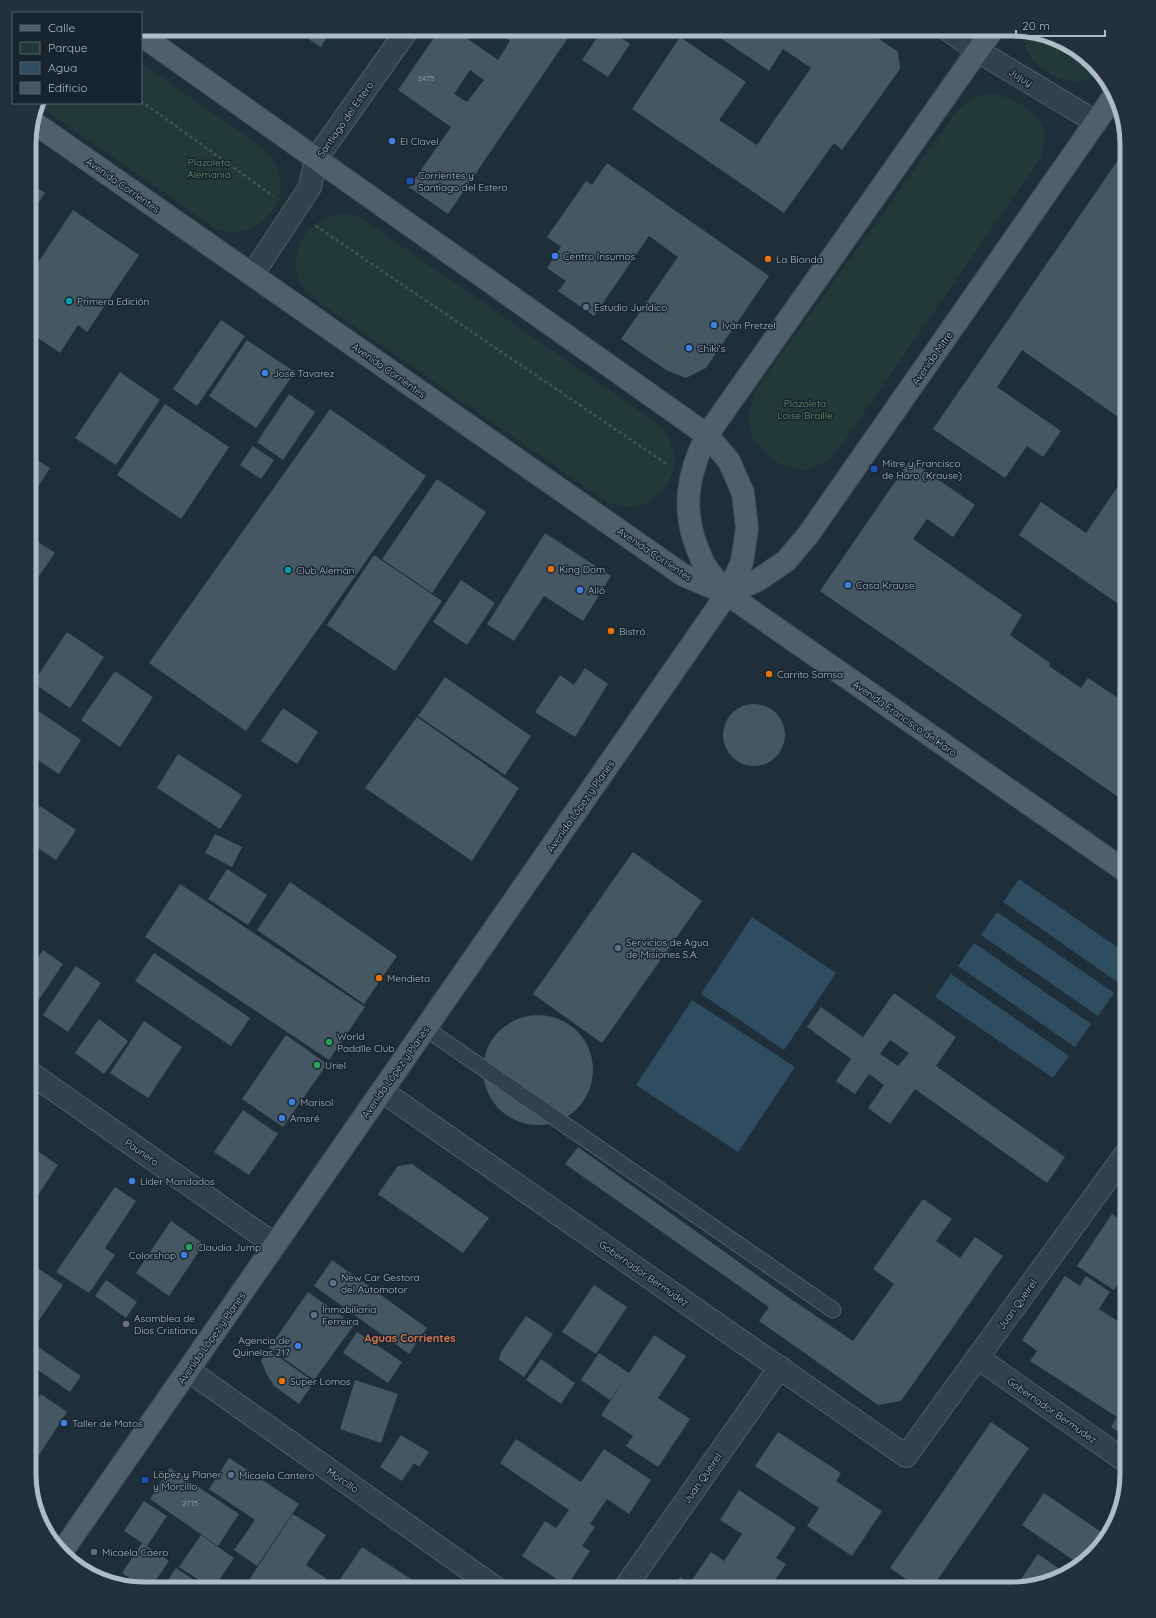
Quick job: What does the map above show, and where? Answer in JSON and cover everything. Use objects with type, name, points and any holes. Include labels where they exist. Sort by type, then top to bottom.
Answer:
[{"type":"main road","points":[[143,36],[707,435],[729,462],[743,493],[747,528],[742,562],[727,594]]},
{"type":"main road","points":[[707,435],[987,36]]},
{"type":"main road","name":"Avenida Mitre","points":[[727,594],[758,580],[786,561],[808,535],[1111,101]]},
{"type":"main road","name":"Avenida Corrientes","points":[[38,125],[683,575],[727,594]]},
{"type":"main road","name":"Avenida Francisco de Haro","points":[[707,435],[696,456],[690,480],[688,499],[692,534],[705,566],[727,594],[1120,867]]},
{"type":"main road","name":"Avenida López y Planes","points":[[65,1547],[727,594]]},
{"type":"street","name":"Santiago del Estero","points":[[252,274],[310,187],[316,159],[403,36]]},
{"type":"street","name":"Jujuy","points":[[957,36],[1096,122]]},
{"type":"street","name":"Paunero","points":[[36,1077],[275,1245]]},
{"type":"street","name":"Gobernador Bermúdez","points":[[382,1091],[906,1456]]},
{"type":"street","name":"Juan Queirel","points":[[906,1456],[1120,1162]]},
{"type":"street","name":"Gobernador Bermúdez","points":[[978,1358],[1120,1457]]},
{"type":"street","name":"Juan Queirel","points":[[629,1582],[780,1367]]},
{"type":"street","name":"Morcillo","points":[[188,1370],[487,1582]]},
{"type":"lane","points":[[425,1028],[833,1310]]},
{"type":"path","points":[[142,102],[294,211],[690,480]]},
{"type":"green space","points":[[1023,37],[1033,38],[1060,47],[1078,58],[1096,76],[1088,80],[1075,81],[1061,79],[1049,74],[1038,66],[1030,56],[1024,44]]},
{"type":"green space","name":"Plazoleta Alemania","points":[[142,64],[267,151],[278,170],[280,178],[278,199],[274,208],[259,224],[250,229],[240,232],[230,232],[215,228],[42,108],[44,104],[142,104]]},
{"type":"green space","name":"Plazoleta Loise Braille","points":[[991,93],[1007,98],[1024,106],[1038,118],[1045,134],[1042,156],[842,444],[828,461],[804,471],[780,464],[765,453],[751,435],[748,415],[755,391],[959,108],[976,96]]},
{"type":"green space","points":[[346,214],[361,218],[661,426],[672,445],[674,463],[672,474],[668,483],[661,492],[644,504],[634,507],[623,507],[608,503],[309,295],[301,284],[296,272],[295,263],[300,244],[311,228],[319,222],[330,216]]},
{"type":"water","points":[[1019,879],[1120,949],[1120,984],[1003,902]]},
{"type":"water","points":[[997,912],[1114,993],[1098,1016],[981,935]]},
{"type":"water","points":[[752,917],[836,973],[784,1050],[701,994]]},
{"type":"water","points":[[974,943],[1091,1024],[1075,1047],[958,966]]},
{"type":"water","points":[[951,974],[1069,1056],[1053,1078],[935,997]]},
{"type":"water","points":[[692,1000],[795,1067],[738,1152],[636,1085]]},
{"type":"building","points":[[304,36],[328,36],[321,47]]},
{"type":"building","points":[[435,36],[464,36],[498,60],[510,41],[502,36],[569,36],[448,214],[409,187],[451,127],[398,90]],"holes":[[[470,70],[484,80],[467,102],[454,94]]]},
{"type":"building","points":[[598,36],[618,36],[630,44],[608,77],[582,60]]},
{"type":"building","points":[[717,36],[875,36],[898,52],[900,69],[842,150],[834,143],[784,213],[632,109],[680,37],[746,82],[719,120],[757,145],[811,68],[783,49],[769,71]]},
{"type":"building","points":[[1120,157],[1120,418],[1022,350],[997,387],[1061,431],[1043,457],[1027,446],[1005,478],[933,429]]},
{"type":"building","points":[[607,163],[769,276],[706,368],[686,378],[666,370],[621,339],[678,257],[649,236],[594,316],[558,291],[566,281],[547,268],[561,247],[547,237],[586,181],[592,185]]},
{"type":"building","points":[[36,187],[45,193],[36,206]]},
{"type":"building","name":"Primera Edición","points":[[73,210],[139,255],[87,332],[78,325],[60,353],[36,337],[36,266]]},
{"type":"building","points":[[221,320],[245,336],[197,406],[173,389]]},
{"type":"building","points":[[247,340],[295,372],[256,428],[209,396]]},
{"type":"building","points":[[120,372],[160,400],[116,465],[75,438]]},
{"type":"building","points":[[289,394],[315,412],[283,460],[257,442]]},
{"type":"building","points":[[165,404],[229,447],[181,519],[117,475]]},
{"type":"building","name":"Club Alemán","points":[[330,409],[426,476],[246,731],[149,663]]},
{"type":"building","points":[[253,446],[274,460],[261,479],[240,465]]},
{"type":"building","points":[[36,459],[50,468],[36,490]]},
{"type":"building","points":[[910,460],[975,505],[953,537],[927,519],[913,539],[1022,615],[1010,635],[1050,663],[1049,666],[1081,688],[1088,678],[1120,699],[1120,798],[820,591]]},
{"type":"building","points":[[437,479],[486,512],[432,593],[382,559]]},
{"type":"building","points":[[1120,483],[1120,605],[1019,535],[1041,502],[1086,533]]},
{"type":"building","points":[[545,533],[611,576],[583,621],[544,596],[514,641],[487,624]]},
{"type":"building","points":[[36,541],[55,553],[36,580]]},
{"type":"building","points":[[374,555],[442,601],[395,671],[327,625]]},
{"type":"building","points":[[461,580],[495,603],[467,645],[433,622]]},
{"type":"building","points":[[67,632],[104,657],[70,708],[36,685],[36,678]]},
{"type":"building","points":[[585,668],[608,684],[575,737],[535,712],[560,675],[574,685]]},
{"type":"building","points":[[115,671],[153,697],[120,747],[81,720]]},
{"type":"building","points":[[445,677],[531,736],[505,775],[418,716]]},
{"type":"building","points":[[754,704],[766,707],[776,713],[782,723],[785,735],[782,747],[776,757],[766,763],[754,766],[742,763],[732,757],[726,747],[723,735],[726,723],[732,713],[742,707]]},
{"type":"building","points":[[283,708],[318,732],[297,764],[261,741]]},
{"type":"building","points":[[37,710],[81,740],[59,774],[36,759]]},
{"type":"building","points":[[417,717],[519,788],[472,861],[365,788]]},
{"type":"building","points":[[178,754],[242,795],[220,829],[157,788]]},
{"type":"building","points":[[40,806],[76,830],[56,860],[36,847],[36,812]]},
{"type":"building","points":[[215,834],[242,847],[232,867],[205,853]]},
{"type":"building","name":"Servicios de Agua de Misiones S.A.","points":[[633,852],[702,901],[602,1043],[533,994]]},
{"type":"building","points":[[227,869],[267,895],[248,925],[208,899]]},
{"type":"building","points":[[290,882],[397,956],[364,1004],[257,930]]},
{"type":"building","points":[[180,884],[365,1007],[329,1060],[145,937]]},
{"type":"building","points":[[43,950],[63,964],[36,1004],[36,960]]},
{"type":"building","points":[[154,953],[250,1018],[231,1046],[135,981]]},
{"type":"building","points":[[76,966],[101,983],[68,1032],[43,1015]]},
{"type":"building","points":[[894,993],[956,1037],[936,1066],[1065,1157],[1047,1183],[915,1089],[890,1124],[868,1108],[884,1085],[869,1074],[855,1094],[836,1081],[851,1059],[807,1027],[821,1007],[863,1037]],"holes":[[[890,1040],[909,1053],[898,1066],[880,1054]]]},
{"type":"building","points":[[538,1015],[559,1019],[569,1024],[577,1031],[584,1039],[589,1049],[593,1070],[589,1091],[584,1101],[577,1109],[569,1116],[559,1121],[538,1125],[517,1121],[507,1116],[499,1109],[492,1101],[487,1091],[483,1070],[487,1049],[492,1039],[499,1031],[507,1024],[517,1019]]},
{"type":"building","points":[[99,1019],[128,1041],[104,1074],[75,1053]]},
{"type":"building","points":[[144,1021],[182,1047],[148,1098],[110,1073]]},
{"type":"building","points":[[286,1035],[327,1064],[283,1127],[242,1099]]},
{"type":"building","points":[[243,1110],[278,1134],[249,1175],[214,1152]]},
{"type":"building","points":[[578,1147],[785,1295],[853,1341],[894,1284],[873,1269],[923,1199],[952,1219],[936,1241],[960,1258],[975,1237],[1003,1256],[901,1401],[878,1405],[759,1321],[769,1307],[565,1164]]},
{"type":"building","points":[[36,1150],[58,1165],[36,1198]]},
{"type":"building","points":[[412,1164],[489,1218],[463,1253],[378,1194],[398,1166]]},
{"type":"building","points":[[115,1187],[136,1201],[105,1248],[115,1255],[89,1293],[56,1272]]},
{"type":"building","points":[[1112,1214],[1120,1220],[1120,1281],[1114,1290],[1077,1266]]},
{"type":"building","points":[[171,1221],[204,1244],[169,1296],[136,1273]]},
{"type":"building","points":[[332,1260],[427,1328],[409,1354],[314,1286]]},
{"type":"building","points":[[36,1267],[63,1285],[36,1325]]},
{"type":"building","points":[[1065,1276],[1080,1286],[1086,1276],[1110,1292],[1099,1309],[1120,1322],[1120,1433],[1111,1427],[1117,1417],[1030,1361],[1037,1351],[1022,1340]]},
{"type":"building","points":[[106,1280],[137,1302],[126,1318],[95,1296]]},
{"type":"building","points":[[594,1285],[627,1307],[596,1354],[562,1332]]},
{"type":"building","points":[[308,1292],[354,1325],[314,1380],[269,1348]]},
{"type":"building","points":[[526,1316],[553,1334],[524,1377],[499,1360],[501,1352]]},
{"type":"building","points":[[357,1332],[402,1362],[388,1383],[343,1353]]},
{"type":"building","points":[[654,1335],[686,1356],[658,1398],[690,1419],[658,1467],[626,1446],[633,1436],[601,1415],[622,1383],[610,1400],[581,1380],[599,1353],[629,1373]]},
{"type":"building","points":[[36,1345],[81,1376],[70,1392],[36,1369]]},
{"type":"building","points":[[269,1350],[314,1382],[299,1404],[274,1386],[266,1373],[261,1360]]},
{"type":"building","points":[[541,1359],[575,1383],[561,1404],[526,1380]]},
{"type":"building","points":[[355,1380],[398,1394],[381,1443],[340,1429]]},
{"type":"building","points":[[41,1394],[67,1412],[39,1455],[36,1453],[36,1401]]},
{"type":"building","points":[[991,1422],[1029,1448],[936,1582],[910,1582],[890,1568]]},
{"type":"building","points":[[778,1432],[841,1473],[836,1481],[882,1511],[852,1556],[807,1526],[819,1508],[755,1466]]},
{"type":"building","points":[[401,1435],[429,1452],[419,1467],[414,1463],[402,1481],[380,1467]]},
{"type":"building","points":[[516,1439],[581,1482],[604,1449],[651,1480],[629,1514],[607,1499],[590,1524],[595,1527],[582,1546],[590,1551],[570,1582],[561,1582],[522,1556],[545,1521],[556,1528],[569,1510],[500,1463]]},
{"type":"building","points":[[229,1458],[299,1504],[257,1566],[234,1550],[255,1520],[209,1489]]},
{"type":"building","points":[[170,1468],[239,1514],[218,1546],[150,1499]]},
{"type":"building","points":[[739,1490],[796,1528],[776,1558],[786,1564],[774,1582],[691,1582],[711,1552],[724,1561],[742,1534],[720,1520]]},
{"type":"building","points":[[1044,1493],[1102,1533],[1098,1540],[1075,1562],[1022,1525]]},
{"type":"building","points":[[144,1501],[167,1516],[147,1546],[124,1531]]},
{"type":"building","points":[[293,1514],[326,1535],[306,1565],[332,1582],[248,1582]]},
{"type":"building","points":[[201,1535],[234,1558],[218,1582],[202,1582],[179,1567]]},
{"type":"building","points":[[142,1543],[169,1561],[155,1582],[135,1582],[122,1573]]},
{"type":"building","points":[[362,1547],[415,1582],[338,1582]]},
{"type":"building","points":[[1038,1554],[1061,1570],[1040,1578],[1019,1581]]},
{"type":"building","points":[[176,1568],[197,1582],[167,1582]]},
{"type":"building","points":[[680,1577],[688,1582],[677,1582]]},
{"type":"place","name":"El Clavel","points":[[392,141]]},
{"type":"place","name":"Corrientes y Santiago del Estero","points":[[410,181]]},
{"type":"place","name":"Centro Insumos","points":[[555,256]]},
{"type":"place","name":"La Bionda","points":[[768,259]]},
{"type":"place","name":"Primera Edición","points":[[69,301]]},
{"type":"place","name":"Estudio Jurídico","points":[[586,307]]},
{"type":"place","name":"Iván Pretzel","points":[[714,325]]},
{"type":"place","name":"Chiki's","points":[[689,348]]},
{"type":"place","name":"José Tavarez","points":[[265,373]]},
{"type":"place","name":"Mitre y Francisco de Haro (Krause)","points":[[874,469]]},
{"type":"place","name":"King Dom","points":[[551,569]]},
{"type":"place","name":"Club Alemán","points":[[288,570]]},
{"type":"place","name":"Casa Krause","points":[[848,585]]},
{"type":"place","name":"Alló","points":[[580,590]]},
{"type":"place","name":"Bistró","points":[[611,631]]},
{"type":"place","name":"Carrito Samsa","points":[[769,674]]},
{"type":"place","name":"Servicios de Agua de Misiones S.A.","points":[[618,948]]},
{"type":"place","name":"Mendieta","points":[[379,978]]},
{"type":"place","name":"World Paddlle Club","points":[[329,1042]]},
{"type":"place","name":"Uriel","points":[[317,1065]]},
{"type":"place","name":"Marisol","points":[[292,1102]]},
{"type":"place","name":"Amsré","points":[[282,1118]]},
{"type":"place","name":"Líder Mandados","points":[[132,1181]]},
{"type":"place","name":"Claudia Jump","points":[[189,1247]]},
{"type":"place","name":"Colorshop","points":[[184,1255]]},
{"type":"place","name":"New Car Gestora del Automotor","points":[[333,1283]]},
{"type":"place","name":"Inmobiliaria Ferreira","points":[[314,1315]]},
{"type":"place","name":"Asamblea de Dios Cristiana","points":[[126,1324]]},
{"type":"place","name":"Agencia de Quinelas 217","points":[[298,1346]]},
{"type":"place","name":"Super Lomos","points":[[282,1381]]},
{"type":"place","name":"Taller de Motos","points":[[64,1423]]},
{"type":"place","name":"Micaela Cantero","points":[[231,1475]]},
{"type":"place","name":"López y Planer y Morcillo","points":[[145,1480]]},
{"type":"place","name":"Micaela Caero","points":[[94,1552]]},
{"type":"district","name":"Aguas Corrientes","points":[[410,1338]]}]
